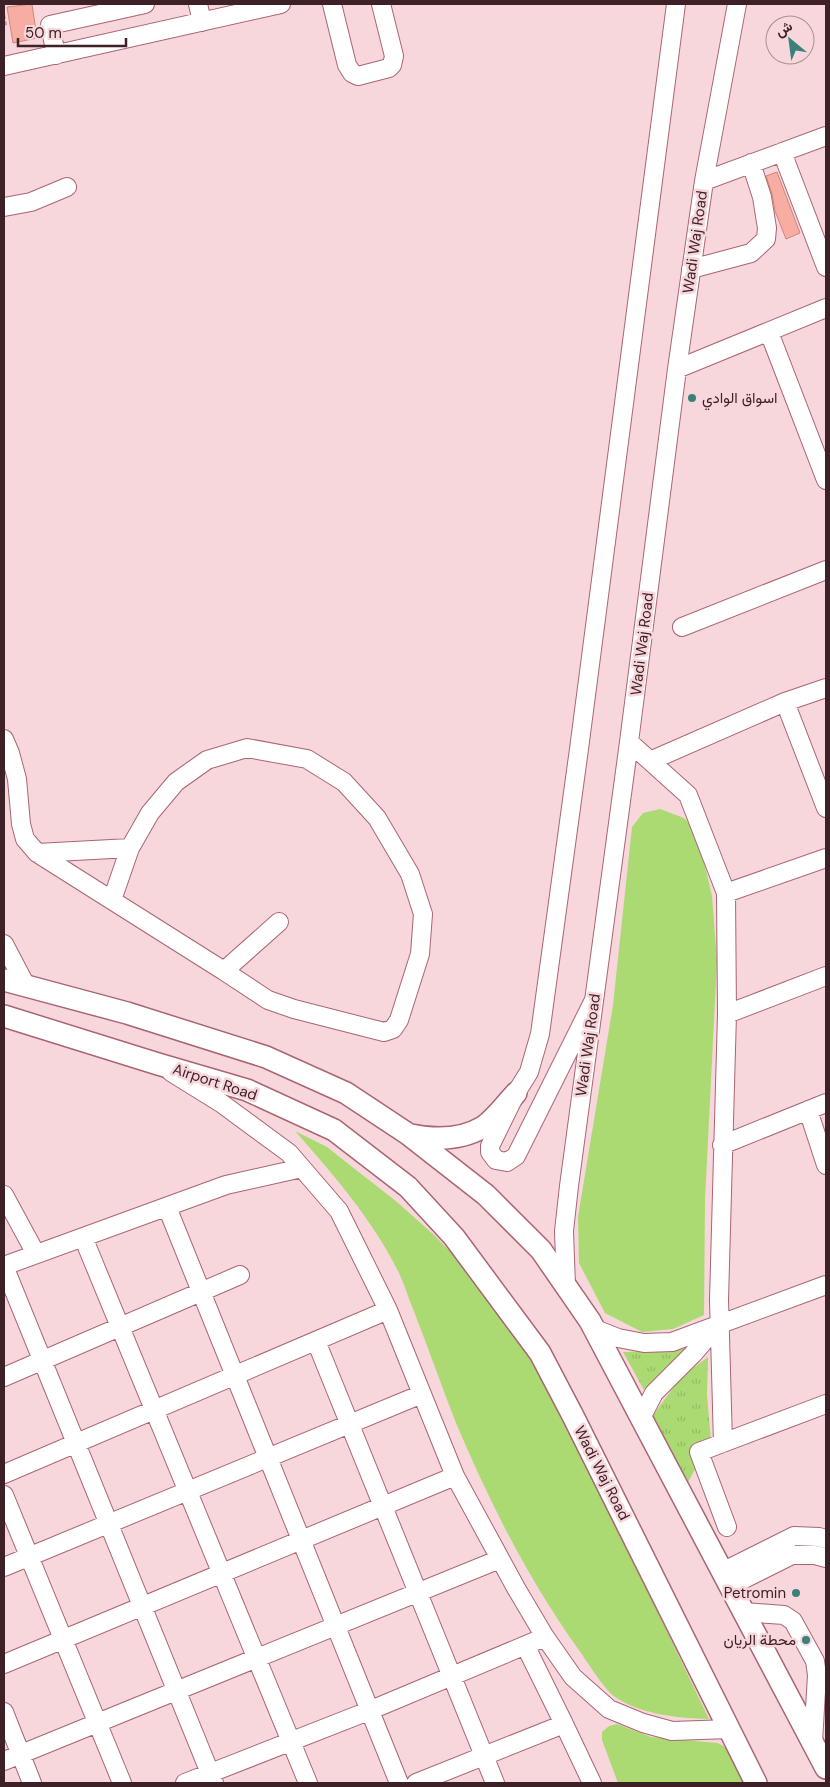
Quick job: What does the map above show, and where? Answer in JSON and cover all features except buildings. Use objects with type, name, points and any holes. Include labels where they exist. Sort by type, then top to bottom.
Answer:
[{"type":"main road","points":[[4,980],[127,1012],[266,1057],[346,1093],[408,1134],[486,1195],[541,1250],[595,1329],[640,1418],[826,1768]]},
{"type":"main road","name":"Airport Road","points":[[4,1016],[247,1090],[334,1130],[408,1188]]},
{"type":"main road","points":[[408,1134],[430,1139],[465,1135],[484,1126],[516,1093]]},
{"type":"main road","name":"Wadi Waj Road","points":[[408,1188],[454,1237],[540,1353],[756,1783]]},
{"type":"street","points":[[56,55],[50,25],[145,4]]},
{"type":"street","points":[[198,4],[202,22]]},
{"type":"street","points":[[4,66],[281,4]]},
{"type":"street","points":[[332,4],[347,65],[352,73],[358,76],[388,68],[392,65],[394,56],[381,4]]},
{"type":"street","points":[[594,1000],[516,1156],[507,1162],[502,1162],[493,1157],[490,1146],[516,1093],[529,1072],[540,1034],[676,4]]},
{"type":"street","name":"Wadi Waj Road","points":[[566,1286],[565,1222],[677,369],[704,181],[737,4]]},
{"type":"street","points":[[704,181],[826,136]]},
{"type":"street","points":[[782,152],[826,267]]},
{"type":"street","points":[[691,269],[751,253],[766,239],[767,228],[762,197],[751,163]]},
{"type":"street","points":[[4,207],[31,202],[67,187]]},
{"type":"street","points":[[677,369],[826,308]]},
{"type":"street","points":[[769,332],[826,480]]},
{"type":"street","points":[[682,627],[826,570]]},
{"type":"street","points":[[650,761],[785,702],[826,688]]},
{"type":"street","points":[[785,702],[826,808]]},
{"type":"street","points":[[4,739],[10,752],[16,779],[21,824],[25,839],[37,853],[268,1000],[294,1009],[384,1032],[393,1029],[399,1020],[420,954],[423,914],[410,874],[377,818],[344,782],[307,759],[247,748],[207,760],[176,782],[150,814],[130,848],[112,900]]},
{"type":"street","points":[[629,742],[688,795],[726,892],[727,1014],[722,1145],[719,1324],[723,1443]]},
{"type":"street","points":[[37,853],[130,848]]},
{"type":"street","points":[[726,892],[826,858]]},
{"type":"street","points":[[224,971],[279,922]]},
{"type":"street","points":[[4,944],[26,986]]},
{"type":"street","points":[[727,1014],[826,976]]},
{"type":"street","points":[[158,1064],[221,1103],[289,1153],[339,1211],[388,1310],[455,1476],[545,1637],[573,1677],[609,1708],[643,1723],[672,1731],[730,1728]]},
{"type":"street","points":[[722,1145],[826,1103]]},
{"type":"street","points":[[808,1110],[826,1165]]},
{"type":"street","points":[[212,1778],[4,1266],[226,1185],[302,1168]]},
{"type":"street","points":[[4,1195],[36,1254]]},
{"type":"street","points":[[167,1207],[399,1783]]},
{"type":"street","points":[[84,1237],[308,1783]]},
{"type":"street","points":[[4,1377],[240,1275]]},
{"type":"street","points":[[595,1329],[618,1338],[644,1343],[672,1342],[826,1285]]},
{"type":"street","points":[[4,1474],[388,1310]]},
{"type":"street","points":[[640,1418],[654,1393],[693,1354],[719,1324]]},
{"type":"street","points":[[316,1341],[495,1783]]},
{"type":"street","points":[[4,1566],[422,1394]]},
{"type":"street","points":[[727,1527],[699,1452],[826,1404]]},
{"type":"street","points":[[4,1664],[455,1476]]},
{"type":"street","points":[[4,1495],[122,1783]]},
{"type":"street","points":[[726,1579],[794,1536],[826,1539]]},
{"type":"street","points":[[726,1579],[792,1555],[815,1555],[826,1558]]},
{"type":"street","points":[[4,1760],[500,1559]]},
{"type":"street","points":[[743,1612],[784,1615],[793,1621],[815,1661],[817,1675],[813,1742]]},
{"type":"street","points":[[185,1783],[212,1778],[291,1741],[526,1647],[545,1637]]},
{"type":"street","points":[[526,1647],[592,1783]]},
{"type":"street","points":[[4,1712],[32,1783]]},
{"type":"street","points":[[416,1783],[564,1724]]},
{"type":"path","points":[[4,15],[6,26],[4,26]]},
{"type":"green space","points":[[660,809],[684,818],[697,832],[712,896],[717,961],[705,1200],[704,1315],[673,1329],[642,1332],[605,1313],[579,1263],[578,1217],[613,1005],[632,827],[643,813]]},
{"type":"green space","points":[[295,1131],[327,1147],[397,1202],[434,1235],[465,1267],[524,1344],[598,1488],[709,1719],[686,1718],[639,1709],[613,1695],[596,1674],[541,1593],[496,1510],[456,1423],[402,1280],[388,1252],[351,1198]]},
{"type":"green space","points":[[697,1345],[668,1365],[644,1390],[623,1352],[659,1351]]},
{"type":"green space","points":[[708,1357],[707,1395],[711,1441],[687,1484],[653,1415],[682,1376]]},
{"type":"green space","points":[[617,1724],[651,1737],[718,1743],[728,1749],[747,1783],[618,1783],[602,1740],[602,1732],[609,1726]]},
{"type":"place","name":"اسواق الوادي","points":[[692,398]]},
{"type":"place","name":"Petromin","points":[[796,1593]]},
{"type":"place","name":"محطة الريان","points":[[806,1640]]}]
